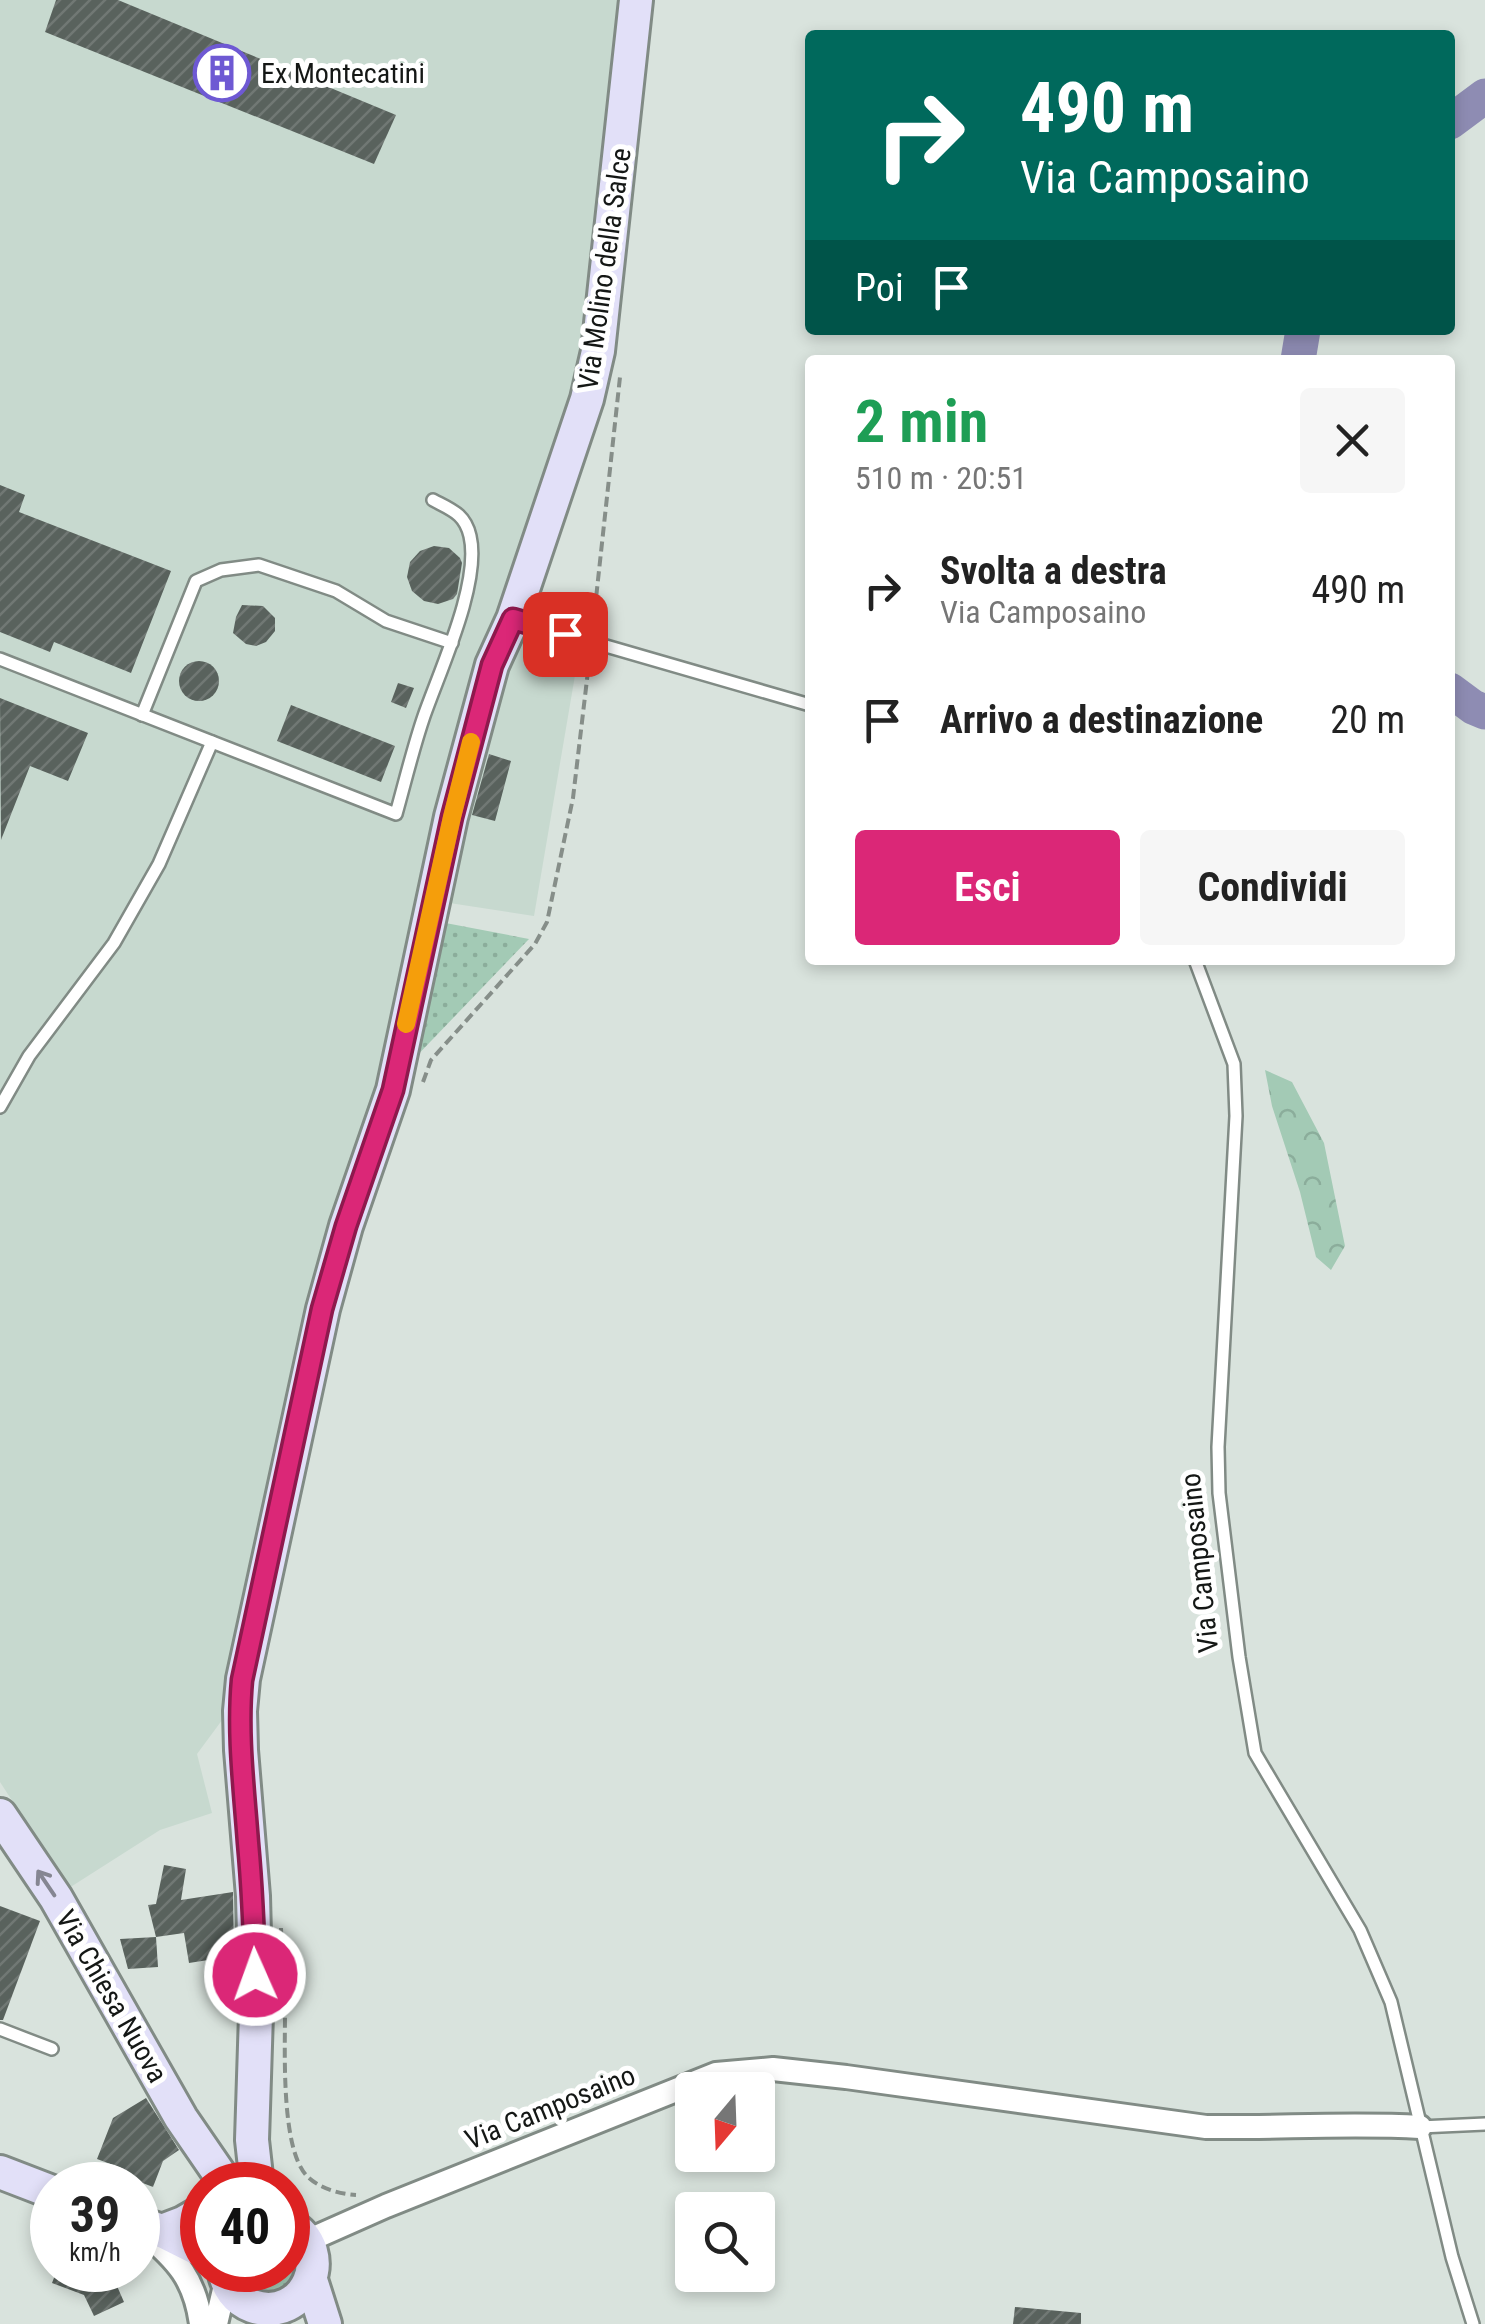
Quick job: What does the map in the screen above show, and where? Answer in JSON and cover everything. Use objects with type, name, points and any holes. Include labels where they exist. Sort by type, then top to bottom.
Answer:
[{"type":"street","name":"Via Molino della Salce","points":[[252,2110],[256,2014],[252,1896],[240,1750],[242,1680],[322,1309],[393,1090],[452,817],[492,665],[513,619],[587,399],[598,351],[636,0]]},
{"type":"street","name":"Via Chiesa Nuova","points":[[0,1815],[56,1898],[210,2162]]},
{"type":"street","name":"Via Camposaino","points":[[310,2230],[402,2200],[716,2074],[773,2069],[1206,2127],[1420,2127]]},
{"type":"street","points":[[182,2118],[214,2132],[229,2133],[241,2126],[252,2110]]},
{"type":"street","points":[[252,2110],[254,2162]]},
{"type":"street","points":[[252,2110],[268,2162]]},
{"type":"street","points":[[0,2172],[30,2184]]},
{"type":"street","points":[[160,2244],[195,2291],[201,2324]]},
{"type":"street","points":[[233,2292],[246,2304],[271,2316],[304,2292],[314,2267],[310,2251]]},
{"type":"street","points":[[311,2280],[324,2324]]},
{"type":"street","points":[[216,2324],[222,2292]]},
{"type":"lane","points":[[0,660],[396,814],[470,580],[471,538],[462,516],[433,500]]},
{"type":"lane","points":[[142,715],[196,581],[222,570],[259,565],[336,590],[386,622],[452,643]]},
{"type":"lane","points":[[513,619],[805,703]]},
{"type":"lane","points":[[0,1107],[29,1056],[114,943],[159,864],[212,742]]},
{"type":"lane","name":"Via Camposaino","points":[[1198,965],[1234,1064],[1236,1116],[1218,1447],[1219,1492],[1255,1752],[1360,1930],[1391,2002],[1452,2258],[1473,2324]]},
{"type":"lane","points":[[0,2029],[52,2049]]},
{"type":"lane","points":[[1420,2127],[1485,2124]]},
{"type":"path","points":[[420,1090],[431,1060],[535,944],[547,922],[573,798],[590,651]]},
{"type":"path","points":[[281,1923],[284,2075],[295,2153],[306,2175],[328,2190],[352,2196],[366,2194]]},
{"type":"shaded area","points":[[0,0],[622,0],[590,350],[231,1708],[197,1754],[212,1813],[160,1830],[69,1888],[0,1782]]},
{"type":"shaded area","points":[[518,630],[580,646],[534,916],[443,902]]},
{"type":"green space","points":[[435,921],[529,939],[408,1065]]},
{"type":"green space","points":[[1265,1070],[1292,1082],[1324,1143],[1345,1246],[1331,1270],[1316,1257]]},
{"type":"building","name":"Ex Montecatini","points":[[56,0],[118,0],[396,115],[374,164],[45,32]]},
{"type":"building","points":[[0,485],[25,495],[19,512],[171,571],[131,673],[54,642],[50,652],[0,632]]},
{"type":"building","points":[[434,546],[449,548],[462,563],[457,594],[438,604],[424,601],[412,591],[407,577],[410,562],[420,551]]},
{"type":"building","points":[[242,605],[263,606],[275,618],[275,631],[266,642],[246,644],[233,633]]},
{"type":"building","points":[[199,661],[213,667],[219,681],[213,695],[199,701],[185,695],[179,681],[185,667]]},
{"type":"building","points":[[398,683],[414,688],[406,708],[391,702]]},
{"type":"building","points":[[0,698],[88,733],[68,781],[30,766],[1,840]]},
{"type":"building","points":[[291,705],[395,746],[381,782],[277,741]]},
{"type":"building","points":[[489,754],[511,761],[495,821],[472,815]]},
{"type":"building","points":[[164,1865],[186,1869],[181,1900],[233,1892],[234,1956],[189,1963],[184,1933],[156,1937],[148,1905],[156,1904]]},
{"type":"building","points":[[0,1906],[40,1921],[3,2020],[0,2020]]},
{"type":"building","points":[[156,1937],[158,1967],[128,1969],[120,1939]]},
{"type":"building","points":[[146,2098],[179,2150],[163,2161],[160,2169],[160,2162],[97,2159],[113,2118]]},
{"type":"building","points":[[76,2292],[120,2292],[124,2302],[94,2316],[84,2295]]},
{"type":"building","points":[[1015,2307],[1081,2313],[1081,2324],[1013,2324]]},
{"type":"waterway","points":[[1455,118],[1485,96]]},
{"type":"waterway","points":[[1299,355],[1302,335]]},
{"type":"waterway","points":[[1455,694],[1485,712]]},
{"type":"slow traffic","points":[[406,1024],[471,742]]},
{"type":"place","name":"Ex Montecatini","points":[[222,73]]},
{"type":"route","points":[[255,1975],[240,1750],[242,1680],[322,1309],[393,1090],[452,817],[492,665],[513,619],[565,634]]}]
